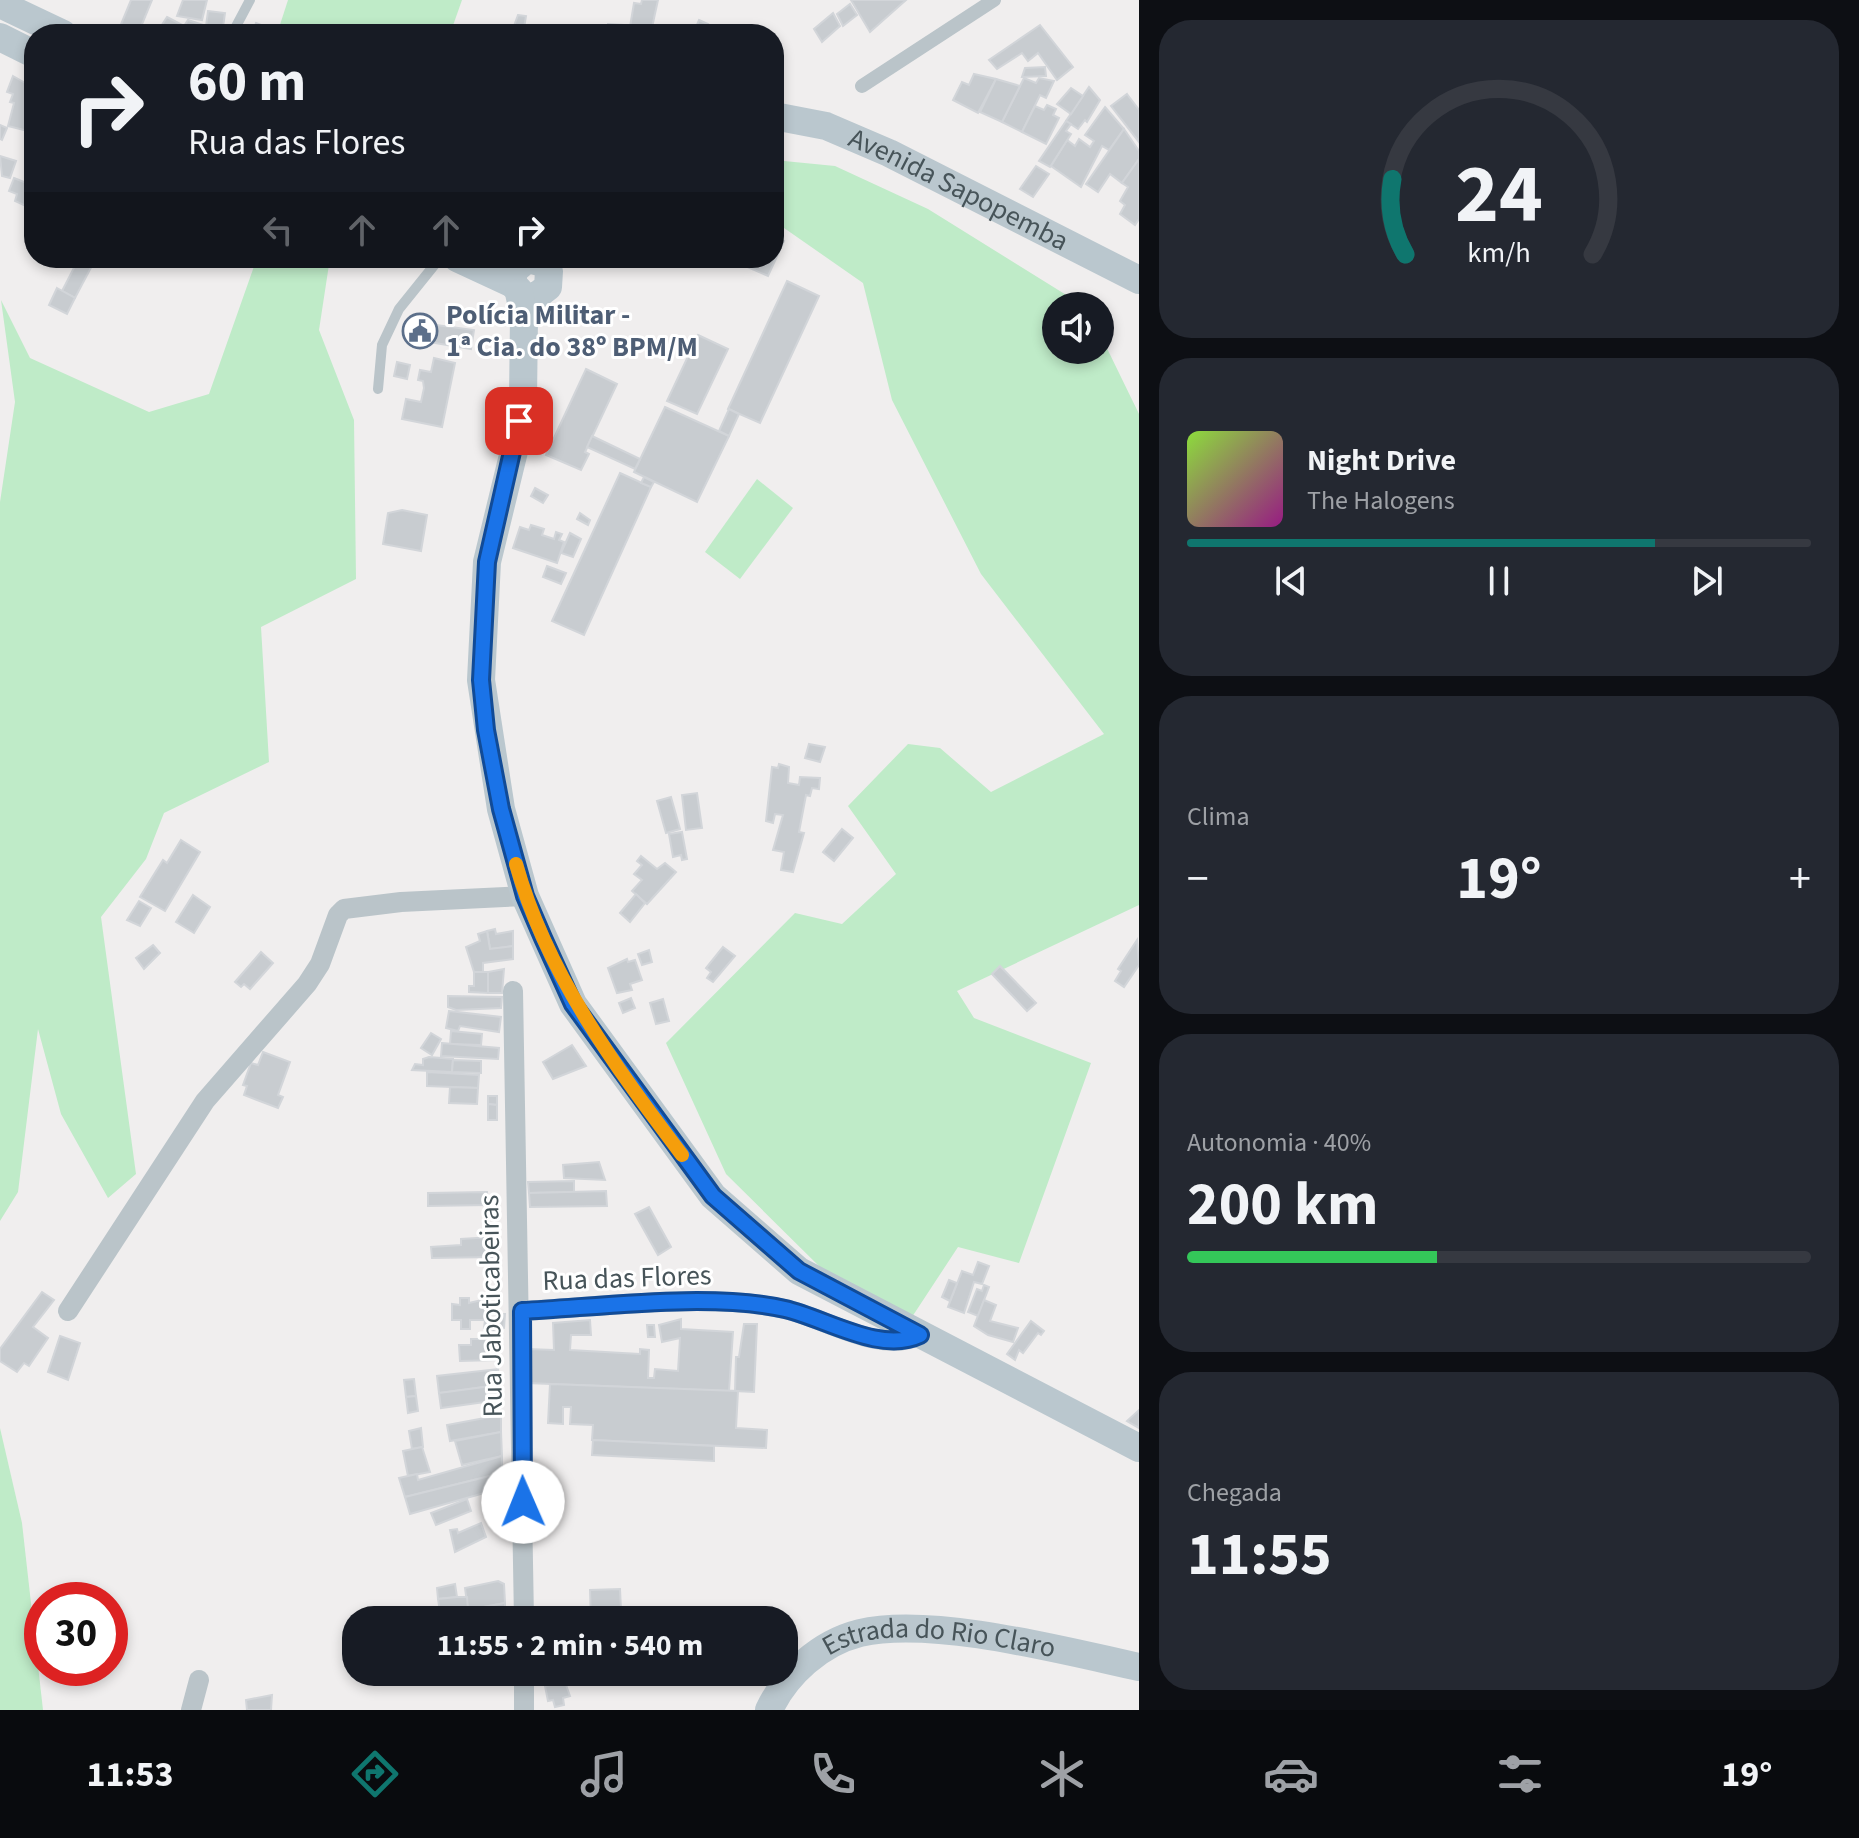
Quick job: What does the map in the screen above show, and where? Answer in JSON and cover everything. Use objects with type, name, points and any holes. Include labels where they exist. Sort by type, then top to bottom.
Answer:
[{"type":"main road","points":[[0,4],[42,24]]},
{"type":"main road","points":[[0,37],[24,49]]},
{"type":"main road","name":"Avenida Sapopemba","points":[[784,118],[826,126],[889,153],[1139,280]]},
{"type":"main road","points":[[534,271],[516,443],[487,562],[481,680],[486,730],[501,809],[525,896],[573,1004],[713,1196],[799,1271],[1139,1448]]},
{"type":"main road","name":"Estrada do Rio Claro","points":[[769,1710],[781,1685],[819,1651],[858,1634],[897,1628],[984,1637],[1139,1667]]},
{"type":"street","points":[[862,86],[994,0]]},
{"type":"street","points":[[68,1311],[205,1101],[307,984],[320,964],[338,915],[344,909],[525,896]]},
{"type":"street","name":"Rua Jaboticabeiras","points":[[513,991],[522,1311],[524,1606]]},
{"type":"street","name":"Rua das Flores","points":[[522,1311],[725,1302],[788,1310],[889,1340],[908,1341],[920,1335]]},
{"type":"street","points":[[191,1710],[199,1680]]},
{"type":"street","points":[[524,1686],[524,1710]]},
{"type":"lane","points":[[237,24],[250,0]]},
{"type":"lane","points":[[378,389],[382,345],[399,309],[432,268]]},
{"type":"green space","points":[[288,0],[462,0],[454,24],[280,24]]},
{"type":"green space","points":[[784,161],[835,166],[928,209],[1061,292],[1042,292],[1042,364],[1114,363],[1139,414],[1139,905],[957,991],[974,1018],[1091,1063],[1019,1263],[958,1247],[912,1317],[824,1271],[726,1174],[666,1043],[795,913],[842,924],[896,874],[848,806],[908,744],[940,748],[991,792],[1104,734],[981,574],[892,400],[863,283],[784,228]]},
{"type":"green space","points":[[253,268],[328,268],[319,330],[354,420],[356,579],[261,627],[269,762],[164,813],[146,859],[101,917],[136,1174],[108,1198],[61,1114],[38,1029],[18,1192],[0,1221],[0,502],[15,402],[1,300],[30,358],[149,412],[209,394]]},
{"type":"green space","points":[[757,479],[793,508],[740,579],[705,552]]},
{"type":"green space","points":[[0,1428],[22,1523],[29,1582],[24,1582],[24,1686],[40,1686],[43,1710],[0,1710]]},
{"type":"building","points":[[131,0],[152,0],[142,24],[121,24]]},
{"type":"building","points":[[183,0],[207,0],[202,20],[177,16]]},
{"type":"building","points":[[642,0],[658,0],[653,24],[630,24],[634,3],[641,4]]},
{"type":"building","points":[[851,0],[906,0],[870,32]]},
{"type":"building","points":[[850,4],[857,15],[843,26],[837,14]]},
{"type":"building","points":[[208,11],[225,13],[223,24],[206,24]]},
{"type":"building","points":[[833,13],[840,26],[822,42],[814,29]]},
{"type":"building","points":[[518,15],[526,16],[525,24],[515,24]]},
{"type":"building","points":[[167,17],[180,24],[162,24]]},
{"type":"building","points":[[1040,25],[1073,67],[1057,80],[1038,53],[1028,61],[1022,53],[997,69],[989,60]]},
{"type":"building","points":[[1045,67],[1046,76],[1022,77],[1025,68]]},
{"type":"building","points":[[974,74],[996,79],[978,113],[953,100],[962,82],[969,85]]},
{"type":"building","points":[[13,76],[24,82],[24,130],[8,126],[14,103],[10,102],[13,94],[7,92]]},
{"type":"building","points":[[1024,78],[1036,83],[1039,78],[1054,81],[1046,98],[1040,95],[1022,132],[1002,122]]},
{"type":"building","points":[[996,79],[1020,86],[1002,122],[980,112]]},
{"type":"building","points":[[1089,87],[1100,100],[1087,122],[1085,120],[1078,129],[1066,121]]},
{"type":"building","points":[[1071,88],[1083,96],[1071,114],[1057,104]]},
{"type":"building","points":[[1127,94],[1139,110],[1139,142],[1111,106]]},
{"type":"building","points":[[1047,105],[1056,109],[1053,115],[1059,118],[1046,144],[1022,132],[1035,106],[1044,110]]},
{"type":"building","points":[[1105,107],[1124,129],[1109,150],[1102,146],[1081,187],[1051,166],[1067,140],[1075,146],[1079,139],[1090,147],[1094,141],[1085,135]]},
{"type":"building","points":[[1066,121],[1071,124],[1066,131],[1071,134],[1050,167],[1039,161]]},
{"type":"building","points":[[0,125],[7,128],[2,140],[0,139]]},
{"type":"building","points":[[1124,129],[1139,151],[1139,159],[1122,183],[1110,174],[1098,192],[1086,184]]},
{"type":"building","points":[[0,156],[16,161],[10,178],[2,176]]},
{"type":"building","points":[[1139,159],[1139,219],[1135,225],[1120,214],[1125,205],[1120,201],[1128,187],[1122,183]]},
{"type":"building","points":[[1036,166],[1049,174],[1033,197],[1020,189]]},
{"type":"building","points":[[14,178],[24,182],[24,205],[15,201],[17,194],[9,191]]},
{"type":"building","points":[[74,268],[91,268],[75,298],[62,291]]},
{"type":"building","points":[[750,268],[772,268],[768,276]]},
{"type":"building","points":[[787,281],[819,296],[760,423],[728,409]]},
{"type":"building","points":[[57,288],[75,298],[67,314],[49,305]]},
{"type":"building","points":[[414,322],[474,330],[471,349],[411,339]]},
{"type":"building","points":[[698,335],[728,349],[697,414],[667,401]]},
{"type":"building","points":[[434,358],[455,363],[442,427],[402,419],[406,399],[421,402],[424,388],[423,381],[418,380],[420,370],[431,372]]},
{"type":"building","points":[[397,362],[410,365],[407,379],[394,376]]},
{"type":"building","points":[[586,369],[617,384],[585,452],[589,454],[581,470],[546,455]]},
{"type":"building","points":[[665,407],[729,436],[697,502],[634,472]]},
{"type":"building","points":[[729,409],[739,414],[729,436],[719,431]]},
{"type":"building","points":[[592,436],[640,459],[635,469],[587,447]]},
{"type":"building","points":[[620,473],[651,487],[584,635],[552,621]]},
{"type":"building","points":[[644,477],[654,482],[651,487],[641,483]]},
{"type":"building","points":[[535,488],[548,495],[543,503],[531,496]]},
{"type":"building","points":[[402,510],[427,515],[421,551],[383,544],[388,513]]},
{"type":"building","points":[[580,513],[590,520],[588,525],[577,519]]},
{"type":"building","points":[[531,525],[544,529],[542,535],[554,539],[556,532],[562,534],[559,540],[564,542],[557,563],[513,548],[520,527],[529,530]]},
{"type":"building","points":[[570,533],[581,539],[573,557],[561,553]]},
{"type":"building","points":[[547,566],[566,573],[561,584],[543,577]]},
{"type":"building","points":[[809,744],[825,747],[820,762],[805,758]]},
{"type":"building","points":[[779,764],[789,767],[788,783],[799,785],[800,777],[820,778],[819,789],[812,788],[810,796],[806,795],[799,832],[804,833],[793,872],[781,870],[784,852],[773,850],[783,815],[775,814],[773,823],[766,821],[772,767],[778,768]]},
{"type":"building","points":[[697,793],[702,828],[686,830],[682,795]]},
{"type":"building","points":[[671,797],[680,829],[666,833],[657,801]]},
{"type":"building","points":[[842,829],[853,838],[834,861],[823,852]]},
{"type":"building","points":[[682,832],[687,859],[682,860],[681,855],[673,857],[669,834]]},
{"type":"building","points":[[181,840],[200,852],[165,911],[140,897],[163,860],[167,863]]},
{"type":"building","points":[[641,856],[657,869],[665,863],[676,872],[647,904],[632,891],[642,880],[634,874],[642,865],[637,861]]},
{"type":"building","points":[[636,894],[645,903],[630,922],[620,913]]},
{"type":"building","points":[[193,895],[210,907],[194,933],[176,922]]},
{"type":"building","points":[[139,901],[151,908],[140,926],[127,920]]},
{"type":"building","points":[[495,929],[496,934],[513,931],[513,946],[490,949],[487,931]]},
{"type":"building","points":[[487,931],[490,949],[513,946],[513,959],[483,963],[483,972],[474,972],[466,947],[480,941],[478,934]]},
{"type":"building","points":[[1137,940],[1139,965],[1124,987],[1115,981],[1121,971],[1118,969]]},
{"type":"building","points":[[153,945],[160,953],[144,969],[136,958]]},
{"type":"building","points":[[723,947],[735,956],[713,982],[707,978],[711,972],[706,968]]},
{"type":"building","points":[[649,950],[652,962],[642,965],[638,954]]},
{"type":"building","points":[[261,952],[273,963],[250,989],[244,984],[241,987],[235,982]]},
{"type":"building","points":[[627,959],[628,962],[635,960],[642,980],[630,984],[632,990],[617,993],[608,968]]},
{"type":"building","points":[[1000,966],[1036,1003],[1027,1011],[992,974]]},
{"type":"building","points":[[504,969],[502,993],[488,993],[488,972]]},
{"type":"building","points":[[474,972],[488,972],[488,993],[469,992],[469,986],[474,986]]},
{"type":"building","points":[[448,996],[502,997],[501,1008],[456,1010],[448,1007]]},
{"type":"building","points":[[631,998],[635,1008],[623,1013],[619,1003]]},
{"type":"building","points":[[663,999],[669,1021],[656,1024],[650,1003]]},
{"type":"building","points":[[449,1011],[501,1017],[499,1032],[460,1026],[458,1031],[446,1028]]},
{"type":"building","points":[[451,1031],[482,1034],[481,1045],[450,1044]]},
{"type":"building","points":[[431,1033],[441,1039],[432,1055],[421,1048]]},
{"type":"building","points":[[442,1043],[499,1048],[498,1059],[441,1056]]},
{"type":"building","points":[[572,1045],[586,1066],[553,1079],[543,1062]]},
{"type":"building","points":[[263,1052],[290,1062],[278,1095],[283,1097],[278,1108],[244,1095],[247,1086],[243,1085],[251,1063],[258,1065]]},
{"type":"building","points":[[423,1059],[453,1059],[452,1072],[412,1070],[415,1064],[423,1065]]},
{"type":"building","points":[[453,1060],[481,1061],[481,1073],[452,1072]]},
{"type":"building","points":[[427,1072],[479,1075],[478,1088],[427,1086]]},
{"type":"building","points":[[450,1087],[478,1088],[477,1104],[449,1103]]},
{"type":"building","points":[[488,1096],[497,1096],[497,1105],[488,1104]]},
{"type":"building","points":[[488,1104],[497,1105],[497,1120],[488,1120]]},
{"type":"building","points":[[599,1162],[605,1180],[564,1178],[563,1165]]},
{"type":"building","points":[[574,1181],[574,1192],[529,1193],[528,1182]]},
{"type":"building","points":[[606,1191],[607,1206],[530,1207],[529,1193]]},
{"type":"building","points":[[487,1192],[488,1205],[428,1206],[428,1193]]},
{"type":"building","points":[[649,1207],[671,1247],[658,1255],[635,1214]]},
{"type":"building","points":[[492,1237],[492,1257],[432,1258],[431,1247],[461,1245],[461,1239]]},
{"type":"building","points":[[978,1262],[989,1266],[982,1284],[974,1282],[964,1313],[948,1307],[962,1271],[973,1275]]},
{"type":"building","points":[[949,1280],[957,1283],[950,1301],[942,1297]]},
{"type":"building","points":[[984,1285],[989,1287],[978,1316],[968,1312],[977,1289],[982,1291]]},
{"type":"building","points":[[42,1292],[54,1300],[33,1327],[48,1338],[29,1366],[24,1363],[17,1372],[0,1361],[0,1349]]},
{"type":"building","points":[[460,1298],[469,1298],[469,1303],[486,1299],[485,1320],[470,1320],[470,1329],[461,1329],[461,1320],[452,1320],[452,1304],[460,1305]]},
{"type":"building","points":[[984,1300],[996,1305],[990,1321],[1018,1328],[1013,1342],[988,1335],[974,1326]]},
{"type":"building","points":[[496,1314],[505,1314],[504,1328],[492,1332],[492,1328],[484,1328],[485,1320],[496,1318]]},
{"type":"building","points":[[681,1319],[681,1329],[733,1332],[729,1391],[527,1383],[528,1349],[554,1350],[553,1323],[590,1320],[591,1335],[571,1335],[570,1350],[640,1354],[640,1349],[649,1350],[648,1378],[654,1378],[655,1369],[678,1371],[680,1338],[662,1342],[659,1325]]},
{"type":"building","points":[[1031,1321],[1044,1331],[1041,1335],[1038,1333],[1023,1353],[1019,1350],[1015,1360],[1007,1354]]},
{"type":"building","points":[[744,1324],[757,1324],[754,1392],[735,1391],[736,1357],[739,1357]]},
{"type":"building","points":[[647,1325],[654,1325],[655,1337],[648,1337]]},
{"type":"building","points":[[60,1336],[80,1343],[68,1380],[48,1372]]},
{"type":"building","points":[[471,1339],[486,1339],[486,1347],[495,1346],[496,1360],[460,1361],[459,1345],[471,1345]]},
{"type":"building","points":[[498,1369],[499,1385],[439,1393],[437,1376]]},
{"type":"building","points":[[414,1379],[416,1396],[406,1397],[404,1380]]},
{"type":"building","points":[[550,1384],[738,1391],[736,1428],[767,1430],[766,1448],[592,1440],[593,1425],[570,1424],[571,1407],[563,1407],[563,1424],[548,1423]]},
{"type":"building","points":[[499,1385],[500,1400],[441,1408],[439,1393]]},
{"type":"building","points":[[416,1396],[418,1411],[408,1413],[406,1397]]},
{"type":"building","points":[[1139,1410],[1139,1428],[1127,1421]]},
{"type":"building","points":[[501,1415],[501,1432],[450,1441],[447,1425]]},
{"type":"building","points":[[421,1428],[423,1447],[412,1449],[409,1431]]},
{"type":"building","points":[[501,1432],[502,1456],[462,1465],[455,1441]]},
{"type":"building","points":[[593,1440],[714,1446],[714,1461],[592,1455]]},
{"type":"building","points":[[422,1447],[430,1472],[408,1476],[403,1451]]},
{"type":"building","points":[[502,1456],[502,1473],[405,1497],[399,1478],[417,1474],[418,1480]]},
{"type":"building","points":[[502,1473],[502,1488],[410,1514],[405,1497]]},
{"type":"building","points":[[467,1499],[471,1511],[436,1525],[431,1513]]},
{"type":"building","points":[[481,1523],[486,1537],[455,1552],[450,1530],[457,1529],[458,1533]]},
{"type":"building","points":[[498,1581],[504,1584],[505,1603],[467,1606],[465,1588]]},
{"type":"building","points":[[455,1584],[457,1597],[438,1599],[437,1588]]},
{"type":"building","points":[[620,1589],[621,1606],[591,1606],[590,1590]]},
{"type":"building","points":[[467,1597],[468,1606],[439,1606],[438,1599]]},
{"type":"building","points":[[545,1686],[566,1686],[570,1696],[563,1698],[564,1705],[555,1707],[553,1700],[548,1701]]},
{"type":"building","points":[[272,1695],[271,1710],[247,1710],[246,1700]]},
{"type":"slow traffic","points":[[516,864],[525,896],[573,1004],[682,1155]]},
{"type":"place","name":"Polícia Militar - 1ª Cia. do 38º BPM/M","points":[[420,331]]},
{"type":"route","points":[[519,421],[487,562],[481,680],[486,730],[501,809],[525,896],[543,938],[573,1004],[713,1196],[799,1271],[920,1335],[908,1341],[889,1340],[788,1310],[725,1302],[522,1311],[523,1502]]}]
